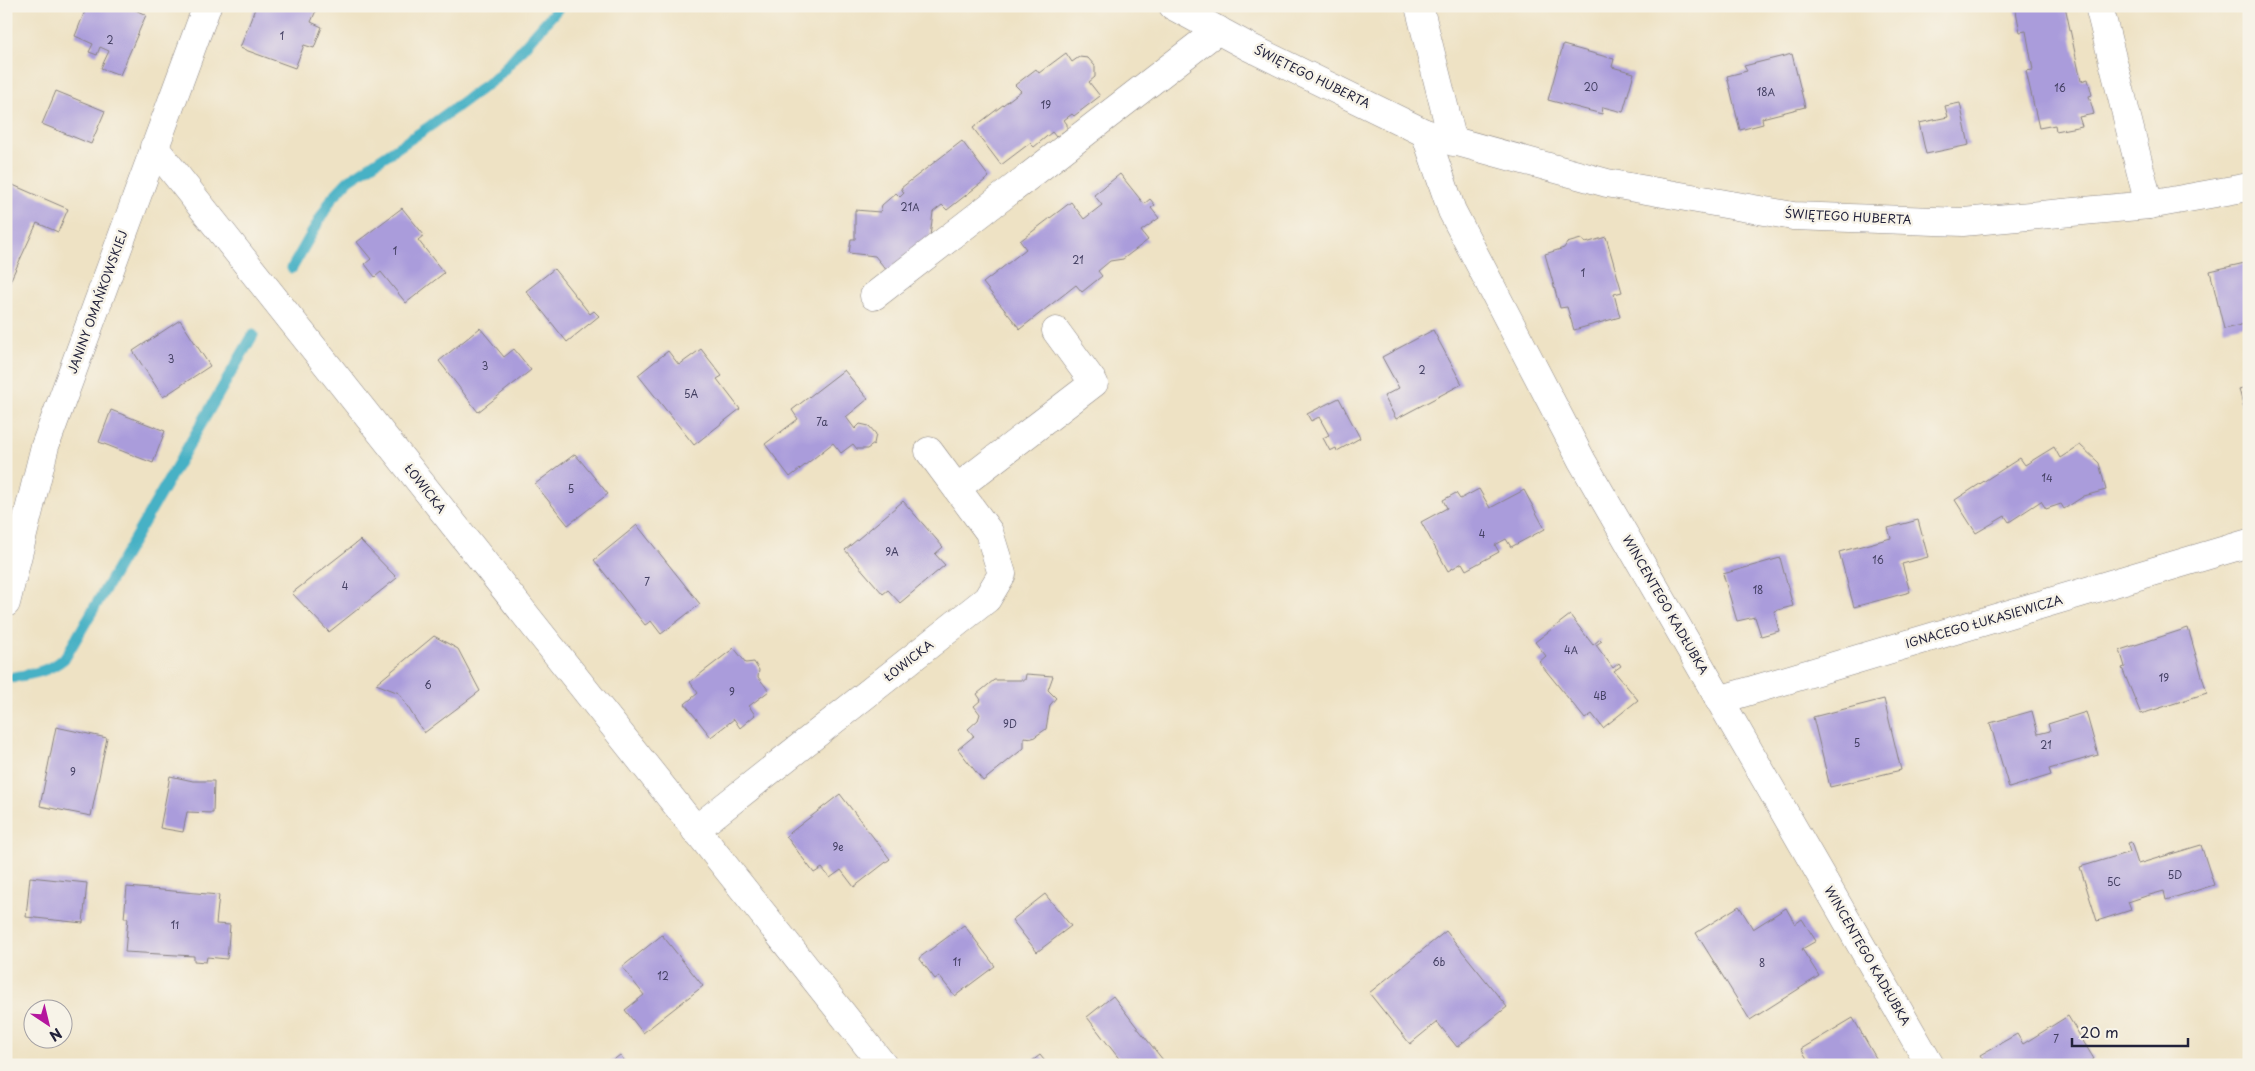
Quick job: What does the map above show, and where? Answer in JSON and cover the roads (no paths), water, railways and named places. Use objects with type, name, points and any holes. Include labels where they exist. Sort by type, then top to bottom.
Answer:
[{"type":"street","name":"JANINY OMAŃKOWSKIEJ","points":[[6,603],[44,446],[207,6]]},
{"type":"street","name":"ŚWIĘTEGO HUBERTA","points":[[1173,6],[1426,133],[1607,183],[1793,216],[1963,222],[2149,204],[2249,187]]},
{"type":"street","points":[[1419,6],[1453,142]]},
{"type":"street","points":[[2099,6],[2149,204]]},
{"type":"street","points":[[874,296],[1218,30]]},
{"type":"street","name":"WINCENTEGO KADŁUBKA","points":[[1426,133],[1452,211],[1582,461],[1930,1065]]},
{"type":"street","name":"ŁOWICKA","points":[[154,148],[883,1065]]},
{"type":"street","points":[[956,488],[1094,383],[1056,331]]},
{"type":"street","name":"ŁOWICKA","points":[[696,830],[987,599],[1002,574],[989,532],[929,451]]},
{"type":"street","name":"IGNACEGO ŁUKASIEWICZA","points":[[1719,700],[2249,543]]},
{"type":"waterway","points":[[292,268],[332,198],[349,180],[430,126],[497,77],[560,6]]},
{"type":"waterway","points":[[14,677],[41,671],[65,658],[253,335]]}]
